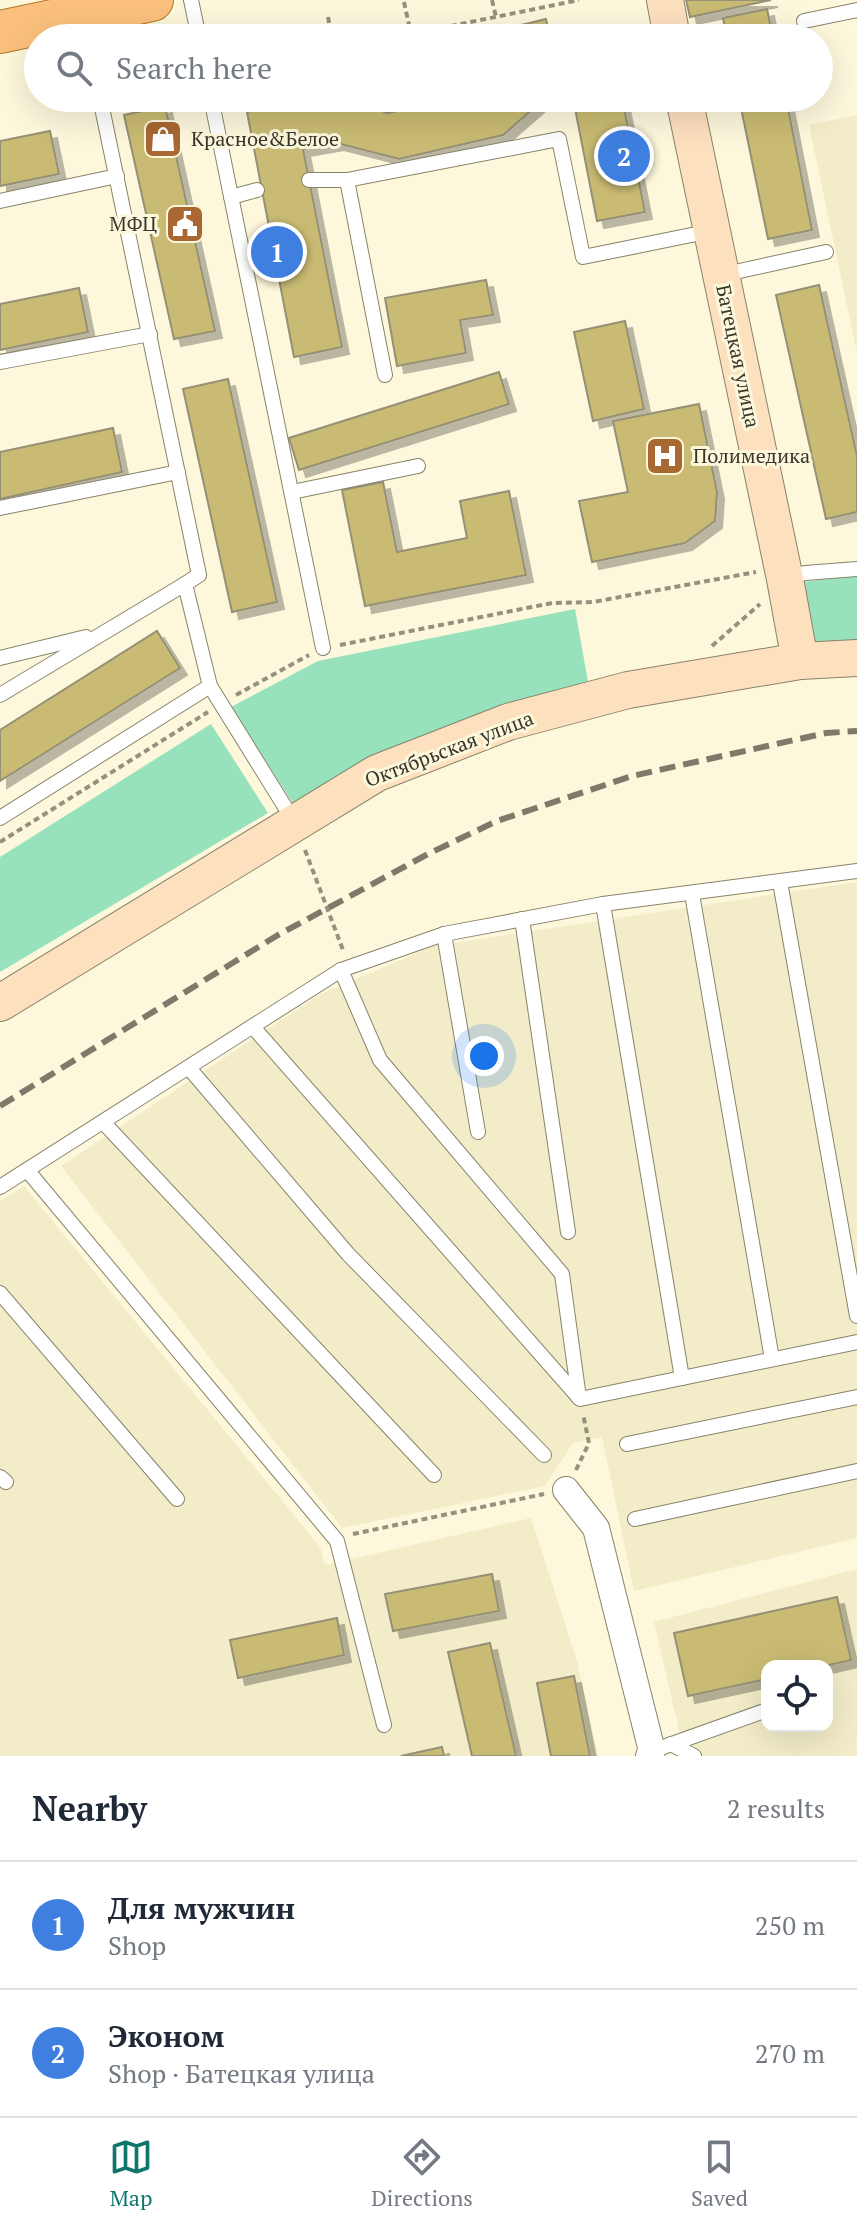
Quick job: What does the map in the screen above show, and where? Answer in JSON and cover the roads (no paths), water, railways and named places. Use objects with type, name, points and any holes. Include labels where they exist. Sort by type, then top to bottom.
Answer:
[{"type":"main road","points":[[56,24],[84,20],[152,0]]},
{"type":"main road","points":[[665,0],[669,24]]},
{"type":"main road","points":[[0,32],[24,29]]},
{"type":"main road","name":"Батецкая улица","points":[[687,112],[720,276],[769,589],[800,661]]},
{"type":"main road","name":"Октябрьская улица","points":[[0,1003],[377,773],[508,722],[628,690],[800,661],[857,658]]},
{"type":"street","points":[[566,1490],[596,1528],[657,1750]]},
{"type":"lane","points":[[191,0],[196,24]]},
{"type":"lane","points":[[804,21],[857,10]]},
{"type":"lane","points":[[0,695],[199,575],[103,112]]},
{"type":"lane","points":[[214,112],[323,648]]},
{"type":"lane","points":[[309,180],[347,180],[559,139],[583,257],[711,231]]},
{"type":"lane","points":[[0,201],[117,176]]},
{"type":"lane","points":[[347,180],[385,375]]},
{"type":"lane","points":[[231,197],[257,190]]},
{"type":"lane","points":[[720,276],[826,252]]},
{"type":"lane","points":[[0,362],[150,334]]},
{"type":"lane","points":[[292,492],[418,466]]},
{"type":"lane","points":[[0,508],[178,472]]},
{"type":"lane","points":[[769,589],[805,573],[857,569]]},
{"type":"lane","points":[[185,584],[210,686],[295,823]]},
{"type":"lane","points":[[0,658],[102,633]]},
{"type":"lane","points":[[0,818],[210,686]]},
{"type":"lane","points":[[0,1187],[346,969],[444,934],[522,919],[603,904],[857,871]]},
{"type":"lane","points":[[780,882],[857,1316]]},
{"type":"lane","points":[[692,894],[772,1359]]},
{"type":"lane","points":[[603,904],[682,1378]]},
{"type":"lane","points":[[522,919],[568,1232]]},
{"type":"lane","points":[[444,934],[478,1132]]},
{"type":"lane","points":[[346,969],[380,1060],[562,1274],[580,1399]]},
{"type":"lane","points":[[253,1027],[580,1399]]},
{"type":"lane","points":[[189,1068],[348,1254],[544,1455]]},
{"type":"lane","points":[[103,1122],[434,1475]]},
{"type":"lane","points":[[27,1170],[335,1538],[384,1725]]},
{"type":"lane","points":[[0,1293],[177,1499]]},
{"type":"lane","points":[[580,1399],[857,1342]]},
{"type":"lane","points":[[627,1444],[857,1397]]},
{"type":"lane","points":[[635,1519],[857,1471]]},
{"type":"lane","points":[[657,1750],[761,1712]]},
{"type":"lane","points":[[657,1750],[694,1756]]},
{"type":"railway","points":[[0,1106],[278,935],[428,854],[497,821],[632,776],[826,733],[857,731]]},
{"type":"place","name":"Красное&Белое","points":[[163,139]]},
{"type":"place","name":"Эконом","points":[[624,156]]},
{"type":"place","name":"МФЦ","points":[[185,224]]},
{"type":"place","name":"Для мужчин","points":[[277,252]]},
{"type":"place","name":"Полимедика","points":[[665,456]]}]
